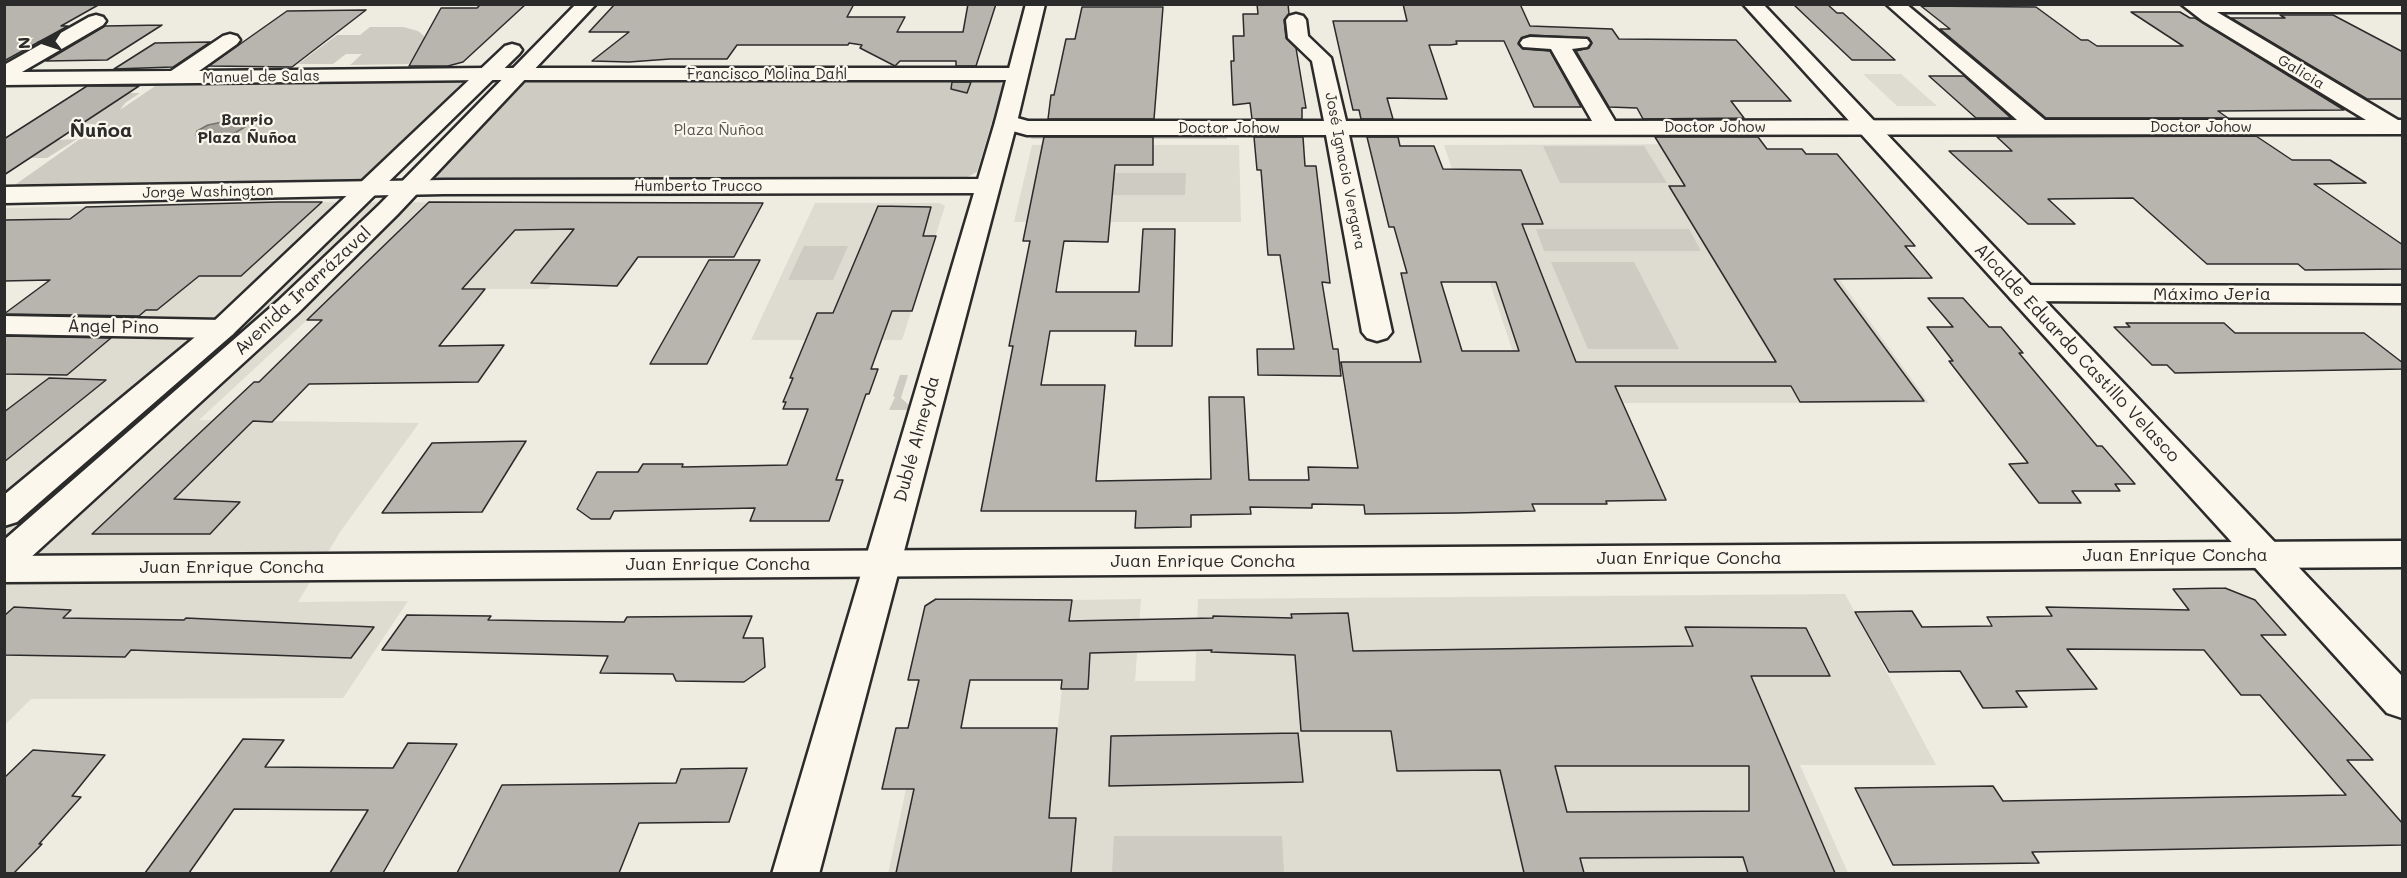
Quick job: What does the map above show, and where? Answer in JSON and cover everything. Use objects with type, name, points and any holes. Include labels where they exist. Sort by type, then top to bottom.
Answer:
[{"type":"street","name":"Avenida Irarrázaval","points":[[4,514],[222,329],[561,4]]},
{"type":"street","name":"Avenida Irarrázaval","points":[[4,561],[258,335],[411,188],[517,74],[587,4]]},
{"type":"street","name":"Dublé Almeyda","points":[[795,873],[986,186],[1011,128],[1017,74],[1036,4]]},
{"type":"street","name":"Alcalde Eduardo Castillo Velasco","points":[[1752,4],[2403,702]]},
{"type":"street","name":"Galicia","points":[[2190,4],[2210,9],[2398,127]]},
{"type":"street","points":[[1895,5],[2038,127]]},
{"type":"street","points":[[2210,9],[2263,5],[2403,6]]},
{"type":"street","name":"José Ignacio Vergara","points":[[1296,20],[1298,38],[1323,61],[1377,332]]},
{"type":"street","points":[[4,74],[96,21]]},
{"type":"street","points":[[176,77],[230,40]]},
{"type":"street","points":[[1530,43],[1584,43]]},
{"type":"street","points":[[1558,43],[1606,128]]},
{"type":"street","name":"Manuel de Salas","points":[[4,79],[517,74]]},
{"type":"street","name":"Francisco Molina Dahl","points":[[517,74],[1017,74]]},
{"type":"street","points":[[46,78],[68,86],[133,85]]},
{"type":"street","name":"Doctor Johow","points":[[1011,128],[2398,127]]},
{"type":"street","name":"Humberto Trucco","points":[[411,188],[986,186]]},
{"type":"street","name":"Jorge Washington","points":[[4,195],[411,188]]},
{"type":"street","name":"Máximo Jeria","points":[[2021,293],[2403,295]]},
{"type":"street","name":"Ángel Pino","points":[[4,325],[222,329]]},
{"type":"street","name":"Juan Enrique Concha","points":[[4,569],[2403,554]]},
{"type":"shaded area","points":[[1863,74],[1901,74],[1937,106],[1897,106]]},
{"type":"shaded area","points":[[232,120],[243,121],[245,127],[220,138],[206,139],[196,135],[197,131],[208,125]]},
{"type":"shaded area","points":[[1752,144],[1784,203],[1929,403],[1530,403],[1444,145]]},
{"type":"shaded area","points":[[1032,145],[1239,145],[1241,222],[1014,222]]},
{"type":"shaded area","points":[[278,202],[618,203],[548,289],[485,289],[458,322],[307,320],[199,420],[419,423],[340,532],[298,602],[408,601],[343,698],[31,699],[5,725],[5,340],[97,273],[5,262],[5,208]]},
{"type":"shaded area","points":[[815,203],[940,203],[945,206],[902,340],[751,340]]},
{"type":"shaded area","points":[[1845,594],[1936,765],[1800,765],[1848,873],[1867,873],[888,874],[906,789],[1051,788],[1072,600],[1141,599],[1135,681],[1195,681],[1198,599]]},
{"type":"green space","points":[[370,27],[403,27],[418,31],[424,36],[428,47],[408,64],[350,65],[362,54],[346,54],[333,64],[298,64],[337,35],[360,35]]},
{"type":"green space","name":"Plaza Ñuñoa","points":[[995,78],[1003,85],[977,172],[960,181],[439,181],[436,176],[517,86],[533,80]]},
{"type":"green space","points":[[460,80],[461,84],[365,178],[355,183],[9,189],[100,125],[83,123],[120,98],[114,93],[140,93],[125,103],[120,110],[161,82]]},
{"type":"green space","points":[[1047,133],[1054,136],[1143,136],[1147,133],[1151,137],[1170,137],[1173,133],[1177,137],[1208,137],[1214,133],[1226,133],[1227,139],[1031,139],[1032,134]]},
{"type":"green space","points":[[77,139],[47,158],[31,158],[57,140]]},
{"type":"green space","points":[[1543,146],[1644,146],[1667,183],[1560,183]]},
{"type":"green space","points":[[1101,173],[1186,173],[1185,195],[1098,195]]},
{"type":"green space","points":[[1536,229],[1689,229],[1701,251],[1544,251]]},
{"type":"green space","points":[[804,246],[848,246],[833,280],[788,280]]},
{"type":"green space","points":[[1551,262],[1634,262],[1679,349],[1588,349]]},
{"type":"green space","points":[[900,375],[908,375],[901,398],[909,405],[908,410],[889,410],[895,397],[893,396]]},
{"type":"green space","points":[[1114,836],[1282,836],[1284,873],[1112,873]]},
{"type":"building","points":[[4,4],[100,4],[61,26],[68,26],[4,61]]},
{"type":"building","points":[[481,4],[526,4],[463,62],[448,66],[409,66],[441,8],[477,8]]},
{"type":"building","points":[[615,4],[854,4],[847,17],[905,17],[897,32],[963,32],[968,4],[996,4],[976,66],[956,66],[956,61],[900,61],[895,66],[860,48],[862,45],[849,43],[848,45],[737,45],[727,59],[592,61],[629,32],[589,32]]},
{"type":"building","points":[[1257,4],[1288,4],[1289,14],[1284,20],[1286,38],[1296,48],[1306,108],[1302,108],[1302,119],[1252,119],[1250,103],[1233,105],[1231,61],[1234,61],[1233,36],[1244,36],[1243,14],[1258,14]]},
{"type":"building","points":[[1403,4],[1520,4],[1530,26],[1612,29],[1619,39],[1736,40],[1791,101],[1731,101],[1744,118],[1643,119],[1637,108],[1609,107],[1576,51],[1589,48],[1592,43],[1589,38],[1530,35],[1521,38],[1518,44],[1523,49],[1550,51],[1581,107],[1534,107],[1504,41],[1456,41],[1457,44],[1429,45],[1447,99],[1387,98],[1393,119],[1361,119],[1359,110],[1353,110],[1333,21],[1407,21]]},
{"type":"building","points":[[1793,4],[1827,4],[1837,13],[1843,13],[1895,60],[1852,60]]},
{"type":"building","points":[[1921,6],[2036,7],[2081,40],[2088,40],[2097,46],[2183,46],[2131,12],[2180,12],[2190,18],[2195,18],[2344,110],[2218,111],[2228,118],[2046,118],[1940,29],[1950,29]]},
{"type":"building","points":[[1082,7],[1163,7],[1154,119],[1048,119],[1051,95],[1054,95],[1066,39],[1075,39]]},
{"type":"building","points":[[366,10],[292,67],[209,66],[287,11]]},
{"type":"building","points":[[2280,15],[2333,15],[2403,52],[2403,99],[2367,99],[2231,18],[2285,18]]},
{"type":"building","points":[[162,25],[107,60],[46,61],[105,26]]},
{"type":"building","points":[[210,42],[173,67],[114,69],[155,43]]},
{"type":"building","points":[[1929,76],[1964,76],[2011,118],[1976,118]]},
{"type":"building","points":[[952,82],[971,82],[967,93],[951,89]]},
{"type":"building","points":[[87,86],[139,86],[4,175],[4,139]]},
{"type":"building","points":[[2256,136],[2292,160],[2330,160],[2366,183],[2314,184],[2403,245],[2403,269],[2305,270],[2298,264],[2207,264],[2133,198],[2048,199],[2075,224],[2028,224],[1949,151],[2012,151],[1997,137]]},
{"type":"building","points":[[1044,137],[1153,137],[1153,165],[1115,165],[1108,242],[1064,241],[1056,292],[1139,292],[1143,229],[1175,229],[1172,346],[1135,346],[1136,331],[1050,331],[1041,385],[1105,385],[1096,481],[1211,479],[1209,397],[1244,397],[1249,480],[1309,480],[1308,467],[1358,468],[1341,362],[1421,362],[1401,273],[1407,273],[1394,227],[1389,227],[1367,137],[1398,137],[1400,146],[1434,146],[1443,169],[1521,170],[1543,224],[1522,224],[1576,362],[1776,362],[1669,186],[1685,186],[1655,137],[1758,137],[1767,149],[1802,149],[1806,154],[1837,154],[1915,246],[1905,246],[1932,278],[1834,279],[1924,401],[1800,402],[1791,386],[1615,386],[1666,500],[1606,501],[1607,504],[1532,504],[1535,511],[1457,513],[1365,514],[1364,505],[1312,504],[1312,508],[1250,507],[1251,514],[1191,515],[1191,527],[1135,528],[1136,511],[981,511],[1013,346],[1009,346],[1030,241],[1023,241]],"holes":[[[1441,282],[1496,282],[1519,351],[1462,351]]]},
{"type":"building","points":[[1254,137],[1303,137],[1305,166],[1316,166],[1330,283],[1322,282],[1333,349],[1338,349],[1341,376],[1258,375],[1257,349],[1294,349],[1280,255],[1268,255],[1261,170],[1257,170]]},
{"type":"building","points":[[322,202],[241,276],[199,276],[157,310],[146,310],[139,316],[4,314],[50,280],[4,281],[4,220],[70,219],[86,207]]},
{"type":"building","points":[[429,202],[763,203],[734,257],[638,257],[617,286],[531,283],[574,229],[515,230],[462,289],[485,289],[439,346],[504,345],[478,382],[309,384],[272,422],[253,421],[174,499],[240,502],[210,534],[92,534],[254,382],[259,382],[322,320],[307,320]]},
{"type":"building","points":[[878,206],[931,207],[923,236],[936,236],[912,311],[892,311],[871,369],[878,369],[869,394],[866,394],[836,480],[843,480],[829,521],[750,521],[755,508],[614,511],[610,519],[591,519],[577,509],[597,472],[638,472],[643,464],[683,464],[682,467],[787,465],[808,409],[783,409],[786,402],[783,402],[793,378],[790,378],[817,313],[833,313]]},
{"type":"building","points":[[709,260],[760,260],[707,364],[650,364]]},
{"type":"building","points":[[1928,298],[1963,298],[1989,327],[2001,327],[2023,353],[2019,353],[2097,446],[2102,446],[2135,484],[2115,484],[2120,491],[2072,491],[2081,503],[2039,503],[2009,464],[2028,463],[1949,361],[1953,361],[1927,327],[1953,327]]},
{"type":"building","points":[[2126,323],[2224,323],[2235,333],[2364,333],[2403,363],[2403,369],[2175,373],[2167,365],[2152,365],[2114,327],[2130,327]]},
{"type":"building","points":[[4,336],[111,338],[67,375],[4,374]]},
{"type":"building","points":[[49,378],[106,380],[4,462],[4,412]]},
{"type":"building","points":[[526,441],[482,512],[382,513],[432,443]]},
{"type":"building","points":[[2225,588],[2255,600],[2286,635],[2261,635],[2373,760],[2347,760],[2403,824],[2403,845],[2032,852],[2039,863],[1893,865],[1855,788],[1993,786],[2003,801],[2346,795],[2260,695],[2241,695],[2204,650],[2067,649],[2097,689],[2016,691],[2027,707],[1983,708],[1960,671],[1889,672],[1855,612],[1912,611],[1922,627],[1992,626],[1987,617],[2052,616],[2046,607],[2189,610],[2173,589]]},
{"type":"building","points":[[936,599],[1072,600],[1069,621],[1213,618],[1213,616],[1292,618],[1291,614],[1348,613],[1353,651],[1693,646],[1685,627],[1806,628],[1830,676],[1751,676],[1835,873],[1748,873],[1743,857],[1580,858],[1584,873],[1524,873],[1500,770],[1397,771],[1391,731],[1301,731],[1295,655],[1211,652],[1212,650],[1090,653],[1088,689],[1061,689],[1062,680],[970,680],[961,728],[1057,728],[1049,818],[1076,818],[1071,873],[896,873],[914,789],[882,789],[896,728],[908,728],[919,680],[908,680],[925,606]],"holes":[[[1555,766],[1749,766],[1749,811],[1567,812]]]},
{"type":"building","points":[[14,607],[71,610],[63,618],[184,620],[186,618],[374,627],[351,658],[131,650],[125,657],[4,655],[4,616]]},
{"type":"building","points":[[407,615],[491,616],[488,620],[624,622],[627,617],[752,616],[743,638],[763,638],[765,667],[744,682],[676,681],[673,674],[600,673],[608,656],[382,650]]},
{"type":"building","points":[[1298,733],[1303,782],[1109,786],[1111,736]]},
{"type":"building","points":[[243,739],[284,740],[265,767],[393,768],[408,743],[457,744],[383,873],[330,873],[368,810],[234,809],[189,873],[145,873]]},
{"type":"building","points":[[33,750],[105,755],[72,796],[81,797],[39,844],[42,844],[14,873],[4,873],[4,778]]},
{"type":"building","points":[[747,768],[729,822],[639,823],[619,873],[457,873],[502,785],[676,783],[681,769]]},
{"type":"district","name":"Barrio Plaza Ñuñoa","points":[[247,129]]},
{"type":"district","name":"Ñuñoa","points":[[101,131]]}]
